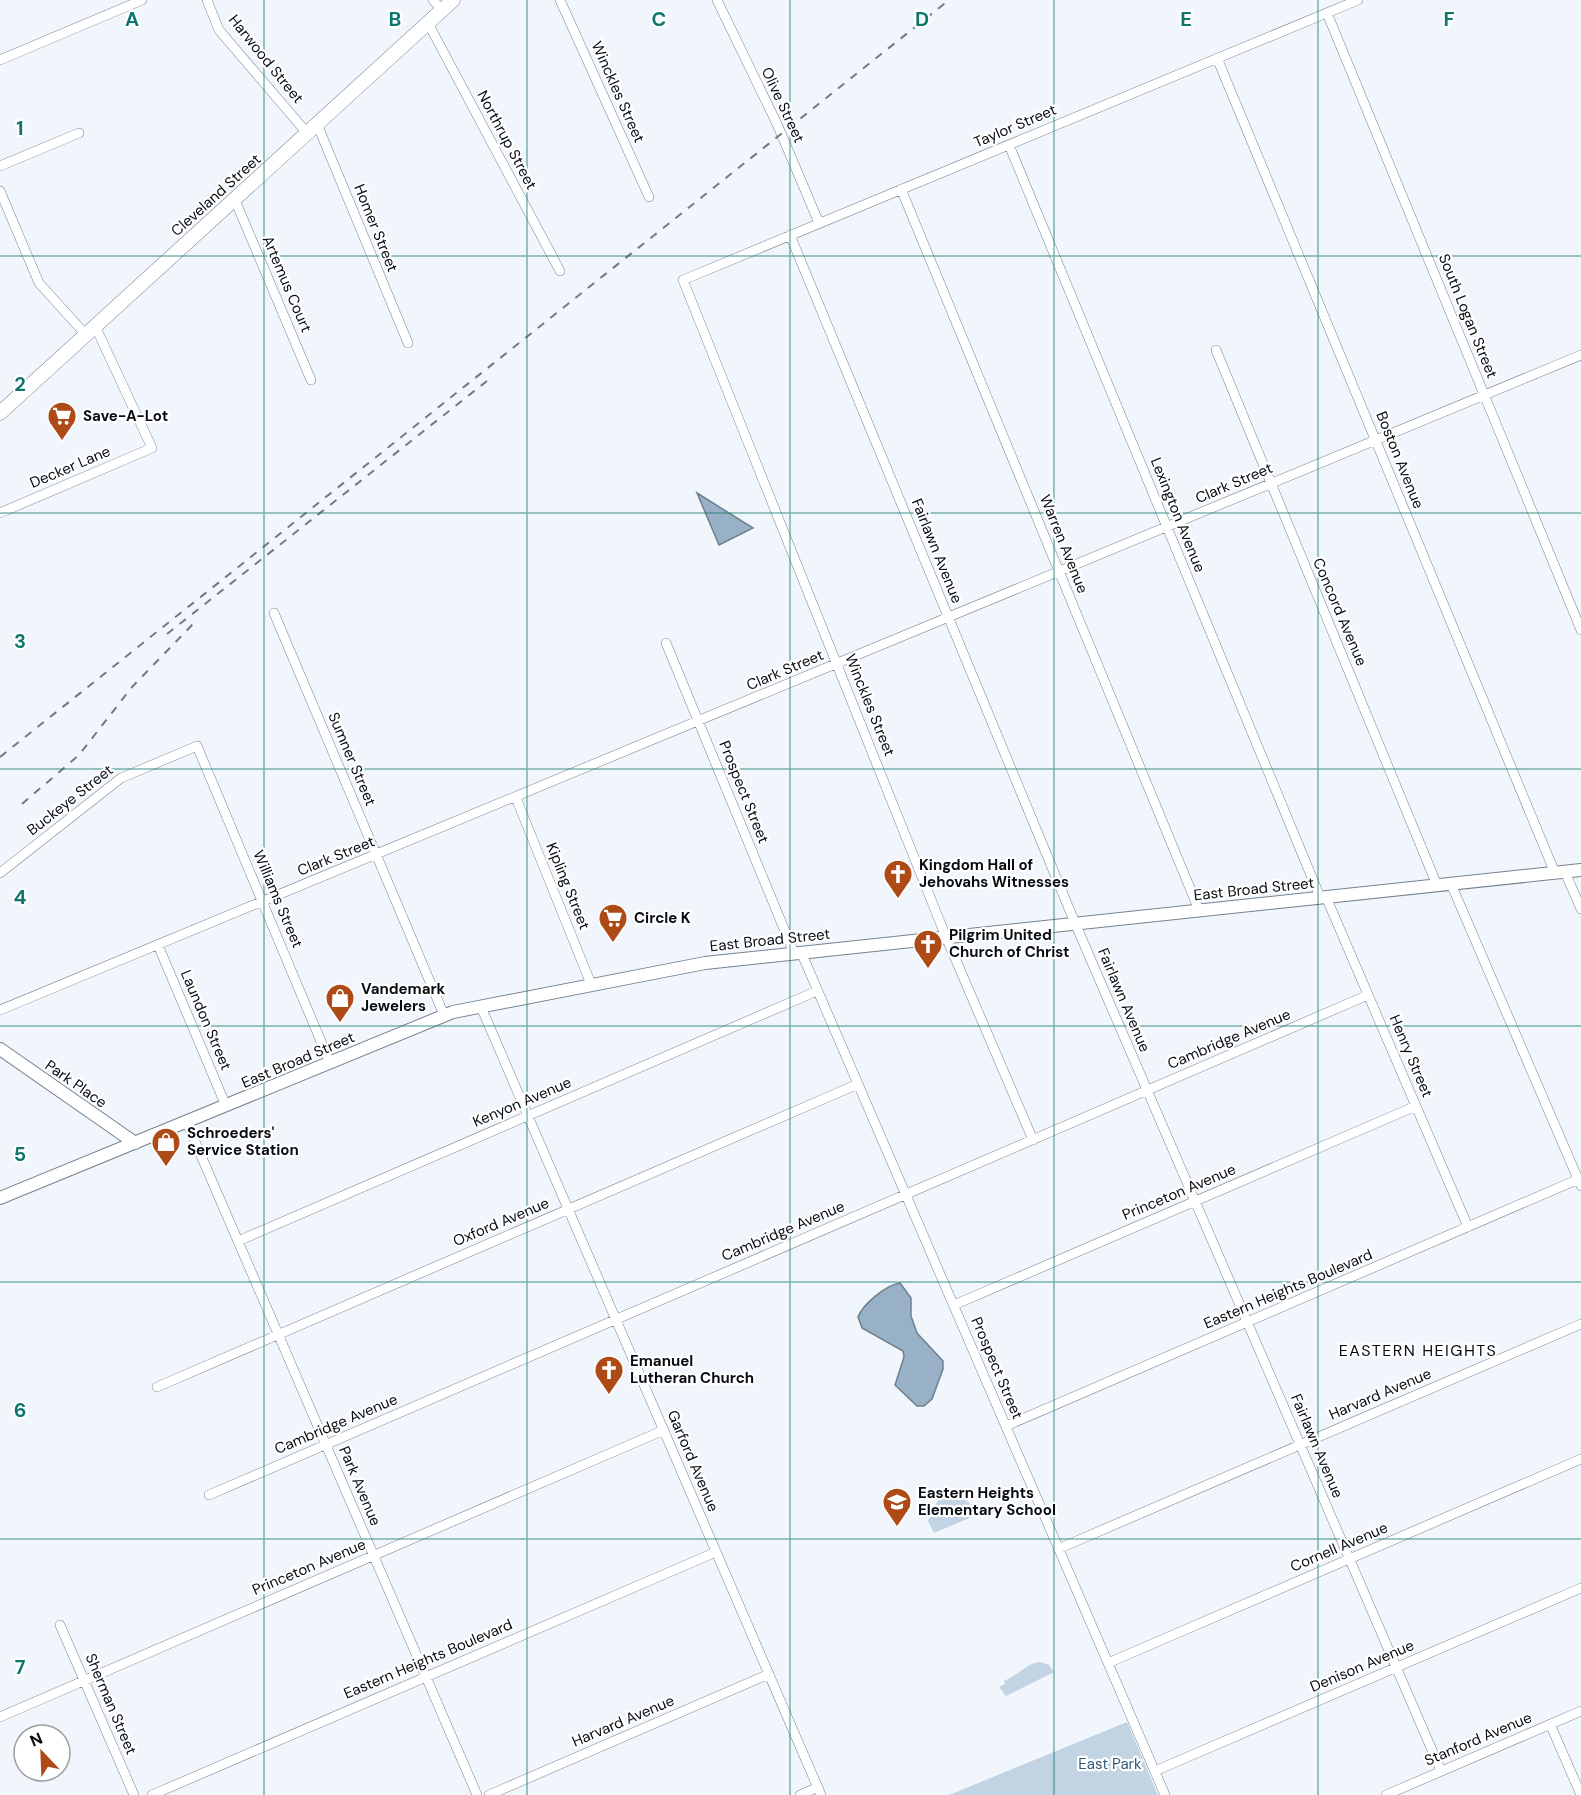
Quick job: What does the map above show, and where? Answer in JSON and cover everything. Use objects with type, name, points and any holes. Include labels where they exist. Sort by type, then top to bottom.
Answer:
[{"type":"main road","name":"Cleveland Street","points":[[0,413],[428,23],[437,5],[453,0]]},
{"type":"street","points":[[0,60],[142,0]]},
{"type":"street","name":"Harwood Street","points":[[207,0],[219,30],[312,129]]},
{"type":"street","name":"Winckles Street","points":[[560,0],[649,196]]},
{"type":"street","name":"Olive Street","points":[[717,0],[777,124],[819,223]]},
{"type":"street","name":"Taylor Street","points":[[683,280],[1358,0]]},
{"type":"street","name":"South Logan Street","points":[[1327,13],[1581,630]]},
{"type":"street","name":"Northrup Street","points":[[428,23],[560,271]]},
{"type":"street","name":"Boston Avenue","points":[[1217,58],[1376,441],[1560,873],[1581,909]]},
{"type":"street","name":"Homer Street","points":[[312,129],[408,343]]},
{"type":"street","points":[[0,166],[79,133]]},
{"type":"street","name":"Lexington Avenue","points":[[1009,144],[1323,897]]},
{"type":"street","name":"Warren Avenue","points":[[901,189],[1199,910]]},
{"type":"street","points":[[0,191],[39,284],[91,332]]},
{"type":"street","name":"Artemus Court","points":[[235,200],[311,380]]},
{"type":"street","name":"Fairlawn Avenue","points":[[790,236],[1075,923],[1441,1771]]},
{"type":"street","name":"Winckles Street","points":[[683,280],[946,937],[1033,1140]]},
{"type":"street","name":"Decker Lane","points":[[0,513],[152,448],[91,332]]},
{"type":"street","name":"Concord Avenue","points":[[1216,350],[1437,885]]},
{"type":"street","name":"Clark Street","points":[[0,1010],[377,856],[1581,355]]},
{"type":"street","name":"Sumner Street","points":[[274,613],[444,1015]]},
{"type":"street","name":"Prospect Street","points":[[666,643],[797,953],[817,991],[858,1084],[1165,1795]]},
{"type":"street","name":"Buckeye Street","points":[[0,873],[121,778],[197,746]]},
{"type":"street","name":"Williams Street","points":[[197,746],[330,1063]]},
{"type":"street","name":"Kipling Street","points":[[516,798],[591,984]]},
{"type":"street","name":"East Broad Street","points":[[0,1198],[187,1123],[444,1015],[591,984],[676,967],[797,953],[1581,870]]},
{"type":"street","points":[[1451,884],[1580,1181]]},
{"type":"street","name":"Henry Street","points":[[1323,897],[1468,1227]]},
{"type":"street","name":"Laundon Street","points":[[158,945],[226,1106]]},
{"type":"street","name":"Kenyon Avenue","points":[[238,1241],[817,991]]},
{"type":"street","name":"Cambridge Avenue","points":[[209,1495],[1368,995]]},
{"type":"street","name":"Garford Avenue","points":[[481,1007],[820,1791]]},
{"type":"street","name":"Park Place","points":[[0,1049],[135,1143]]},
{"type":"street","name":"Oxford Avenue","points":[[157,1387],[858,1084]]},
{"type":"street","name":"Princeton Avenue","points":[[954,1305],[1416,1106]]},
{"type":"street","name":"Park Avenue","points":[[187,1123],[477,1795]]},
{"type":"street","name":"Eastern Heights Boulevard","points":[[1006,1426],[1580,1181]]},
{"type":"street","name":"Harvard Avenue","points":[[1058,1549],[1581,1324]]},
{"type":"street","name":"Princeton Avenue","points":[[0,1717],[664,1430]]},
{"type":"street","name":"Cornell Avenue","points":[[1108,1663],[1581,1459]]},
{"type":"street","name":"Eastern Heights Boulevard","points":[[152,1795],[716,1552]]},
{"type":"street","name":"Denison Avenue","points":[[1155,1771],[1581,1588]]},
{"type":"street","name":"Sherman Street","points":[[60,1625],[134,1795]]},
{"type":"street","name":"Harvard Avenue","points":[[489,1795],[769,1674]]},
{"type":"street","name":"Stanford Avenue","points":[[1386,1795],[1581,1711]]},
{"type":"street","points":[[1550,1724],[1581,1795]]},
{"type":"street","points":[[800,1795],[820,1791]]},
{"type":"green space","points":[[952,1493],[963,1496],[979,1514],[934,1533],[928,1521],[938,1500]]},
{"type":"green space","points":[[1040,1662],[1049,1665],[1054,1672],[1006,1696],[999,1687],[1005,1684],[1004,1681]]},
{"type":"green space","name":"East Park","points":[[1127,1722],[1158,1795],[949,1795]]},
{"type":"shaded area","points":[[697,493],[753,528],[719,545]]},
{"type":"shaded area","points":[[900,1283],[911,1298],[911,1316],[917,1333],[943,1361],[943,1369],[932,1399],[924,1406],[917,1406],[895,1385],[904,1357],[903,1351],[862,1328],[858,1317],[865,1306],[876,1296],[888,1287]]},
{"type":"railway","points":[[0,757],[949,0]]},
{"type":"railway","points":[[167,634],[492,377]]},
{"type":"railway","points":[[22,804],[79,755],[132,687],[195,622]]},
{"type":"place","name":"Save-A-Lot","points":[[62,442]]},
{"type":"place","name":"Kingdom Hall of Jehovahs Witnesses","points":[[898,900]]},
{"type":"place","name":"Circle K","points":[[613,944]]},
{"type":"place","name":"Pilgrim United Church of Christ","points":[[928,970]]},
{"type":"place","name":"Vandemark Jewelers","points":[[340,1024]]},
{"type":"place","name":"Schroeders' Service Station","points":[[166,1168]]},
{"type":"place","name":"Emanuel Lutheran Church","points":[[609,1396]]},
{"type":"place","name":"Eastern Heights Elementary School","points":[[897,1528]]},
{"type":"district","name":"EASTERN HEIGHTS","points":[[1418,1350]]}]
